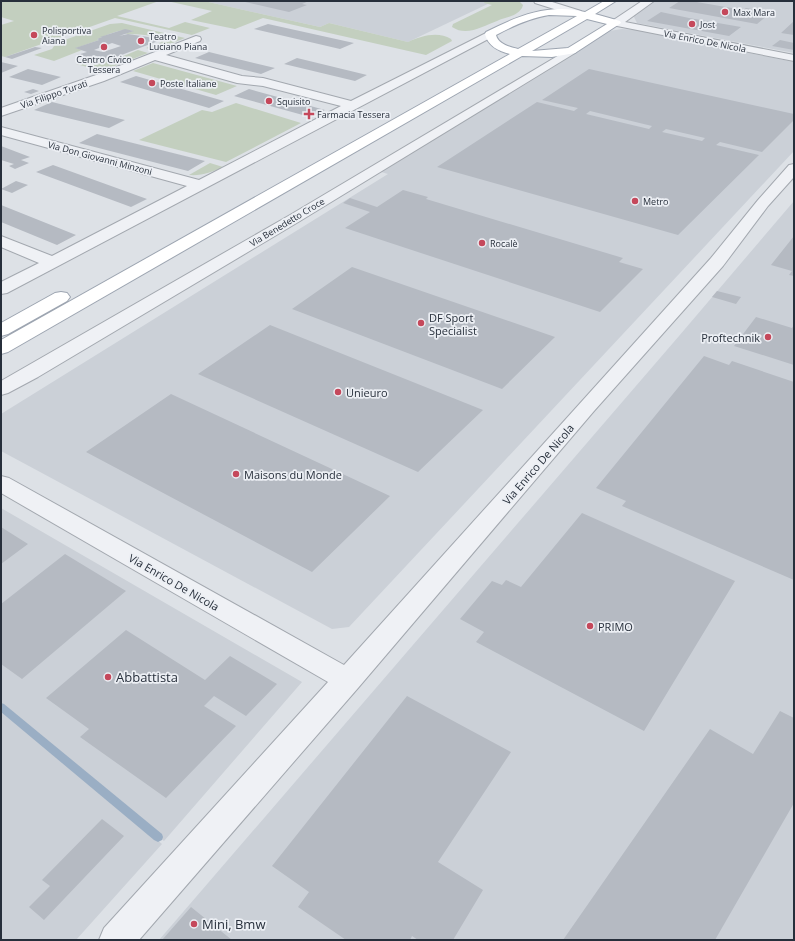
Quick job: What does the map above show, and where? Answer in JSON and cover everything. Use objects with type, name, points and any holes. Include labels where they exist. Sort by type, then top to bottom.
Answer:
[{"type":"main road","points":[[582,14],[596,1]]},
{"type":"main road","points":[[1,348],[516,51],[582,14],[611,1]]},
{"type":"main road","points":[[490,34],[527,12],[582,14],[616,23]]},
{"type":"main road","name":"Via Benedetto Croce","points":[[490,34],[492,41],[496,44],[516,51],[549,54],[571,51],[616,23]]},
{"type":"main road","points":[[138,254],[516,51]]},
{"type":"main road","points":[[1,330],[75,289]]},
{"type":"street","points":[[527,12],[544,3],[561,1]]},
{"type":"street","name":"Via Benedetto Croce","points":[[616,23],[649,1]]},
{"type":"street","points":[[544,3],[582,14]]},
{"type":"street","points":[[627,15],[631,23],[644,29]]},
{"type":"street","name":"Via Enrico De Nicola","points":[[616,23],[794,58]]},
{"type":"street","points":[[599,33],[619,28],[644,29]]},
{"type":"street","points":[[1,289],[490,34]]},
{"type":"street","name":"Via Filippo Turati","points":[[1,112],[103,79],[196,39]]},
{"type":"street","name":"Via Benedetto Croce","points":[[1,389],[31,373],[295,218],[571,51]]},
{"type":"street","points":[[155,56],[241,80],[263,82],[354,106]]},
{"type":"street","name":"Via Don Giovanni Minzoni","points":[[1,131],[200,185]]},
{"type":"street","name":"Via Enrico De Nicola","points":[[729,248],[763,203],[794,168]]},
{"type":"street","name":"Via Enrico De Nicola","points":[[116,940],[348,680],[587,407],[729,248],[794,184]]},
{"type":"street","points":[[1,241],[52,262]]},
{"type":"street","name":"Via Enrico De Nicola","points":[[1,483],[348,680]]},
{"type":"shaded area","points":[[204,1],[494,1],[408,42],[329,23],[320,27]]},
{"type":"shaded area","points":[[653,1],[794,1],[794,53],[637,23],[633,15]]},
{"type":"shaded area","points":[[622,29],[636,30],[794,62],[794,151],[349,627],[332,629],[1,451],[1,414],[388,174],[378,171],[609,31]]},
{"type":"shaded area","points":[[794,201],[794,940],[159,940],[679,336]]},
{"type":"shaded area","points":[[1,508],[302,682],[164,841],[1,703]]},
{"type":"shaded area","points":[[1,709],[162,844],[76,940],[1,940]]},
{"type":"green space","points":[[1,1],[159,1],[117,16],[169,28],[185,22],[210,28],[192,35],[115,18],[5,57],[1,56],[1,25],[14,21],[1,17]]},
{"type":"green space","points":[[167,1],[204,1],[320,27],[329,23],[408,42],[430,35],[441,35],[451,39],[452,41],[426,55],[263,18],[235,29],[191,20],[212,11]]},
{"type":"green space","points":[[485,1],[519,1],[523,5],[520,11],[514,15],[475,30],[463,31],[452,27],[453,24],[492,5],[484,3]]},
{"type":"green space","points":[[122,23],[185,38],[155,50],[146,48],[162,42],[158,39],[145,35],[125,34],[133,31],[124,30],[109,34],[97,39],[99,40],[76,48],[82,50],[54,61],[34,55],[52,49],[56,43],[110,24]]},
{"type":"green space","points":[[138,50],[148,53],[102,71],[76,64],[87,60],[114,60]]},
{"type":"green space","points":[[153,63],[237,86],[216,95],[133,71]]},
{"type":"green space","points":[[236,103],[301,123],[226,162],[139,140],[202,110],[212,112]]},
{"type":"green space","points":[[210,163],[223,167],[207,173],[189,175]]},
{"type":"building","points":[[241,1],[309,1],[302,4],[307,5],[289,12]]},
{"type":"building","points":[[680,1],[691,1],[743,10],[746,8],[768,12],[765,14],[768,15],[757,24],[669,8]]},
{"type":"building","name":"Jost","points":[[661,12],[741,27],[729,36],[647,21]]},
{"type":"building","points":[[794,21],[794,35],[781,33]]},
{"type":"building","points":[[268,24],[354,43],[340,49],[254,29]]},
{"type":"building","points":[[125,29],[134,31],[119,36],[128,34],[148,37],[158,41],[98,64],[81,59],[85,57],[77,55],[87,52],[75,48],[99,40],[97,39],[102,37],[100,37]],"holes":[[[112,43],[121,46],[103,52],[94,50]]]},
{"type":"building","points":[[780,40],[794,43],[794,50],[772,46]]},
{"type":"building","points":[[35,47],[42,48],[12,59],[5,57]]},
{"type":"building","points":[[209,52],[275,68],[261,74],[195,58]]},
{"type":"building","points":[[297,58],[367,75],[355,81],[284,64]]},
{"type":"building","points":[[1,62],[18,66],[1,73]]},
{"type":"building","points":[[28,69],[61,77],[42,85],[9,77]]},
{"type":"building","name":"Metro","points":[[589,69],[794,114],[794,120],[762,152],[720,142],[716,145],[759,155],[678,235],[437,167],[537,102],[574,111],[578,108],[542,100]],"holes":[[[590,111],[652,126],[649,129],[586,114]],[[666,129],[705,138],[702,141],[662,132]]]},
{"type":"building","points":[[136,76],[224,101],[209,108],[120,82]]},
{"type":"building","points":[[33,89],[39,91],[31,94],[24,92]]},
{"type":"building","points":[[249,89],[325,110],[310,117],[234,96]]},
{"type":"building","points":[[52,102],[125,120],[109,128],[34,110]]},
{"type":"building","points":[[97,134],[205,161],[188,171],[79,143]]},
{"type":"building","points":[[1,146],[30,157],[21,160],[29,163],[15,169],[9,166],[14,164],[1,160]]},
{"type":"building","points":[[53,165],[147,199],[131,207],[36,172]]},
{"type":"building","points":[[16,181],[28,185],[12,193],[1,189]]},
{"type":"building","name":"Rocalè","points":[[403,190],[428,197],[426,199],[623,258],[619,262],[643,269],[600,312],[345,228],[370,212],[343,203],[350,198],[377,207]]},
{"type":"building","points":[[1,205],[76,235],[57,245],[1,222]]},
{"type":"building","points":[[794,236],[794,276],[789,275],[792,271],[771,265]]},
{"type":"building","name":"DF Sport Specialist","points":[[352,267],[555,337],[502,389],[292,309]]},
{"type":"building","points":[[717,291],[741,297],[736,304],[712,297]]},
{"type":"building","name":"Proftechnik","points":[[756,317],[792,328],[794,325],[794,365],[734,346]]},
{"type":"building","name":"Unieuro","points":[[270,325],[483,410],[418,472],[198,374]]},
{"type":"building","points":[[704,356],[729,365],[732,361],[794,382],[794,580],[622,506],[626,501],[596,488]]},
{"type":"building","name":"Maisons du Monde","points":[[171,394],[390,496],[312,572],[86,452]]},
{"type":"building","name":"PRIMO","points":[[582,513],[735,581],[644,731],[476,642],[484,632],[460,619],[492,581],[502,585],[506,580],[521,587]]},
{"type":"building","points":[[1,527],[28,544],[1,564]]},
{"type":"building","points":[[65,554],[126,591],[22,679],[1,664],[1,604]]},
{"type":"building","points":[[126,630],[205,680],[230,656],[277,684],[246,716],[214,696],[204,706],[236,726],[166,798],[80,737],[89,729],[46,698]]},
{"type":"building","points":[[407,696],[511,752],[438,862],[483,890],[453,940],[418,940],[412,936],[410,940],[346,940],[298,907],[309,892],[272,866]]},
{"type":"building","points":[[780,711],[794,718],[794,803],[715,940],[563,940],[710,729],[753,754]]},
{"type":"building","points":[[102,819],[124,836],[44,920],[29,907],[50,886],[42,880]]},
{"type":"building","name":"Mini, Bmw","points":[[191,907],[232,940],[162,940]]},
{"type":"waterway","points":[[1,707],[158,837]]},
{"type":"place","name":"Max Mara","points":[[725,12]]},
{"type":"place","name":"Jost","points":[[692,24]]},
{"type":"place","name":"Polisportiva Aiana","points":[[34,35]]},
{"type":"place","name":"Teatro Luciano Piana","points":[[141,41]]},
{"type":"place","name":"Centro Civico Tessera","points":[[104,47]]},
{"type":"place","name":"Poste Italiane","points":[[152,83]]},
{"type":"place","name":"Squisito","points":[[269,101]]},
{"type":"place","name":"Farmacia Tessera","points":[[309,114]]},
{"type":"place","name":"Metro","points":[[635,201]]},
{"type":"place","name":"Rocalè","points":[[482,243]]},
{"type":"place","name":"DF Sport Specialist","points":[[421,323]]},
{"type":"place","name":"Proftechnik","points":[[768,337]]},
{"type":"place","name":"Unieuro","points":[[338,392]]},
{"type":"place","name":"Maisons du Monde","points":[[236,474]]},
{"type":"place","name":"PRIMO","points":[[590,626]]},
{"type":"place","name":"Abbattista","points":[[108,677]]},
{"type":"place","name":"Mini, Bmw","points":[[194,924]]}]
